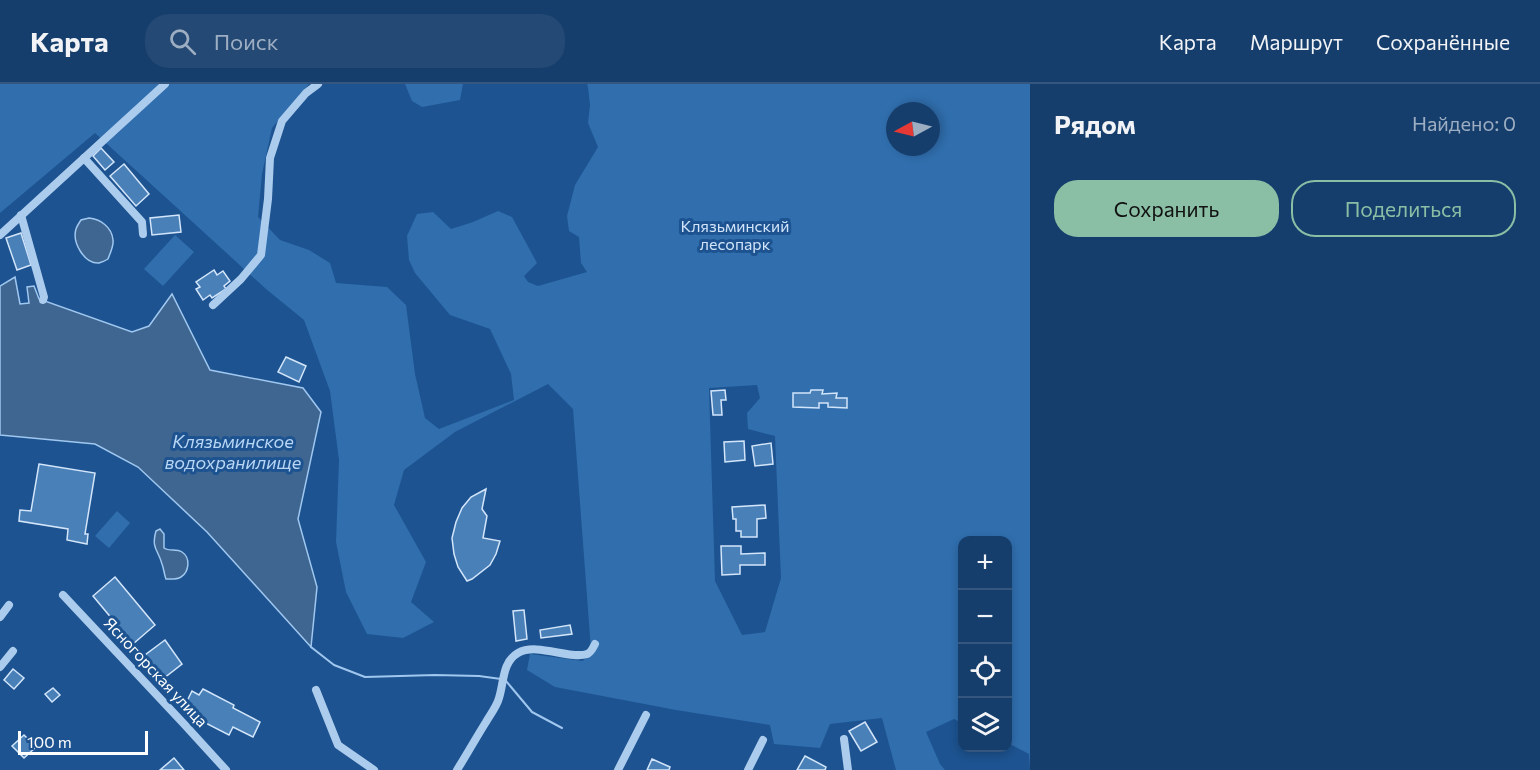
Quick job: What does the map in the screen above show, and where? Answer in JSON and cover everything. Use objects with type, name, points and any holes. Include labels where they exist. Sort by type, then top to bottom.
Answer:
[{"type":"street","points":[[0,235],[165,84]]},
{"type":"street","points":[[213,306],[241,279],[261,255],[270,158],[282,121],[306,93],[318,84]]},
{"type":"street","points":[[84,158],[142,222],[143,234]]},
{"type":"street","points":[[21,215],[43,300]]},
{"type":"street","name":"Ясногорская улица","points":[[63,595],[226,770]]},
{"type":"street","points":[[0,617],[9,605]]},
{"type":"street","points":[[457,770],[499,700],[503,678],[512,658],[528,650],[588,654],[595,644]]},
{"type":"street","points":[[0,667],[13,651]]},
{"type":"street","points":[[316,690],[338,745],[374,770]]},
{"type":"street","points":[[618,770],[646,715]]},
{"type":"street","points":[[844,739],[848,770]]},
{"type":"street","points":[[748,770],[763,740]]},
{"type":"green space","name":"Клязьминский лесопарк","points":[[0,84],[309,84],[272,128],[262,174],[258,217],[280,240],[309,250],[330,263],[336,283],[387,287],[406,305],[415,374],[425,418],[439,429],[514,400],[511,374],[490,329],[450,315],[415,273],[409,260],[407,236],[417,214],[433,212],[451,229],[498,211],[512,217],[537,263],[524,276],[528,282],[538,286],[587,272],[581,263],[579,237],[569,231],[567,216],[575,185],[598,147],[588,123],[590,105],[587,84],[1030,84],[1030,770],[1029,754],[1012,745],[1012,536],[958,536],[958,721],[954,719],[926,732],[945,770],[896,770],[882,718],[830,724],[820,748],[774,744],[770,725],[555,687],[527,670],[530,654],[583,661],[591,650],[573,409],[548,384],[455,432],[404,470],[394,505],[426,562],[411,602],[434,622],[403,638],[367,634],[346,592],[336,542],[339,460],[330,391],[304,320],[266,289],[95,133],[0,213]],"holes":[[[757,385],[760,398],[747,413],[748,429],[775,436],[781,578],[765,632],[742,635],[715,581],[709,388]]]},
{"type":"green space","points":[[405,84],[463,84],[460,100],[422,107],[412,101]]},
{"type":"green space","points":[[175,235],[194,252],[163,286],[144,269]]},
{"type":"green space","points":[[117,511],[130,523],[109,548],[95,536]]},
{"type":"water","points":[[89,218],[105,224],[112,235],[113,245],[108,259],[99,263],[84,256],[76,240],[78,224],[81,220]]},
{"type":"water","name":"Клязьминское водохранилище","points":[[15,277],[20,304],[29,303],[27,287],[34,286],[39,299],[132,332],[149,326],[172,294],[210,370],[303,388],[321,412],[298,519],[317,587],[311,647],[207,532],[138,467],[95,444],[0,435],[0,286]]},
{"type":"water","points":[[160,529],[164,534],[164,548],[180,551],[187,558],[187,568],[184,575],[179,578],[166,579],[155,545],[156,531]]},
{"type":"building","points":[[101,148],[114,162],[105,170],[93,156]]},
{"type":"building","points":[[124,164],[149,194],[136,206],[110,176]]},
{"type":"building","points":[[179,215],[181,232],[152,235],[150,218]]},
{"type":"building","points":[[21,233],[31,265],[17,270],[6,238]]},
{"type":"building","points":[[214,270],[217,275],[223,271],[230,281],[224,286],[226,289],[212,298],[210,295],[203,300],[196,289],[200,287],[196,282]]},
{"type":"building","points":[[286,357],[306,366],[299,382],[278,372]]},
{"type":"building","points":[[725,390],[726,400],[721,400],[722,415],[713,415],[711,391]]},
{"type":"building","points":[[811,390],[823,390],[822,394],[837,393],[836,398],[847,398],[847,408],[828,407],[828,403],[819,403],[819,408],[793,407],[793,393],[810,393]]},
{"type":"building","points":[[744,441],[745,460],[725,462],[724,442]]},
{"type":"building","points":[[771,443],[773,464],[755,466],[752,446]]},
{"type":"building","points":[[39,464],[95,473],[85,534],[88,534],[87,544],[67,540],[68,529],[19,521],[20,510],[31,511]]},
{"type":"building","points":[[486,489],[482,509],[487,516],[483,538],[500,541],[490,565],[467,581],[458,567],[452,538],[462,508],[471,497]]},
{"type":"building","points":[[765,505],[766,518],[757,519],[757,537],[741,537],[741,531],[736,531],[736,519],[733,519],[732,507]]},
{"type":"building","points":[[721,546],[741,546],[741,554],[765,553],[765,565],[740,565],[740,574],[722,575]]},
{"type":"building","points":[[115,577],[155,625],[133,644],[93,596]]},
{"type":"building","points":[[524,610],[527,639],[516,641],[513,611]]},
{"type":"building","points":[[570,625],[572,634],[541,638],[540,630]]},
{"type":"building","points":[[165,640],[182,664],[159,682],[141,658]]},
{"type":"building","points":[[13,669],[24,678],[14,689],[4,680]]},
{"type":"building","points":[[53,688],[60,695],[52,702],[45,694]]},
{"type":"building","points":[[203,689],[260,722],[253,737],[233,727],[229,735],[182,711],[192,691],[199,695]]},
{"type":"building","points":[[865,722],[877,742],[861,751],[849,731]]},
{"type":"building","points":[[24,735],[36,747],[24,758],[12,746]]},
{"type":"building","points":[[805,756],[826,767],[825,770],[797,770]]},
{"type":"building","points":[[174,758],[184,770],[160,770]]},
{"type":"building","points":[[652,759],[670,767],[669,770],[647,770]]},
{"type":"waterway","points":[[311,647],[334,665],[365,677],[435,675],[501,679]]},
{"type":"waterway","points":[[506,681],[532,712],[562,728]]}]
